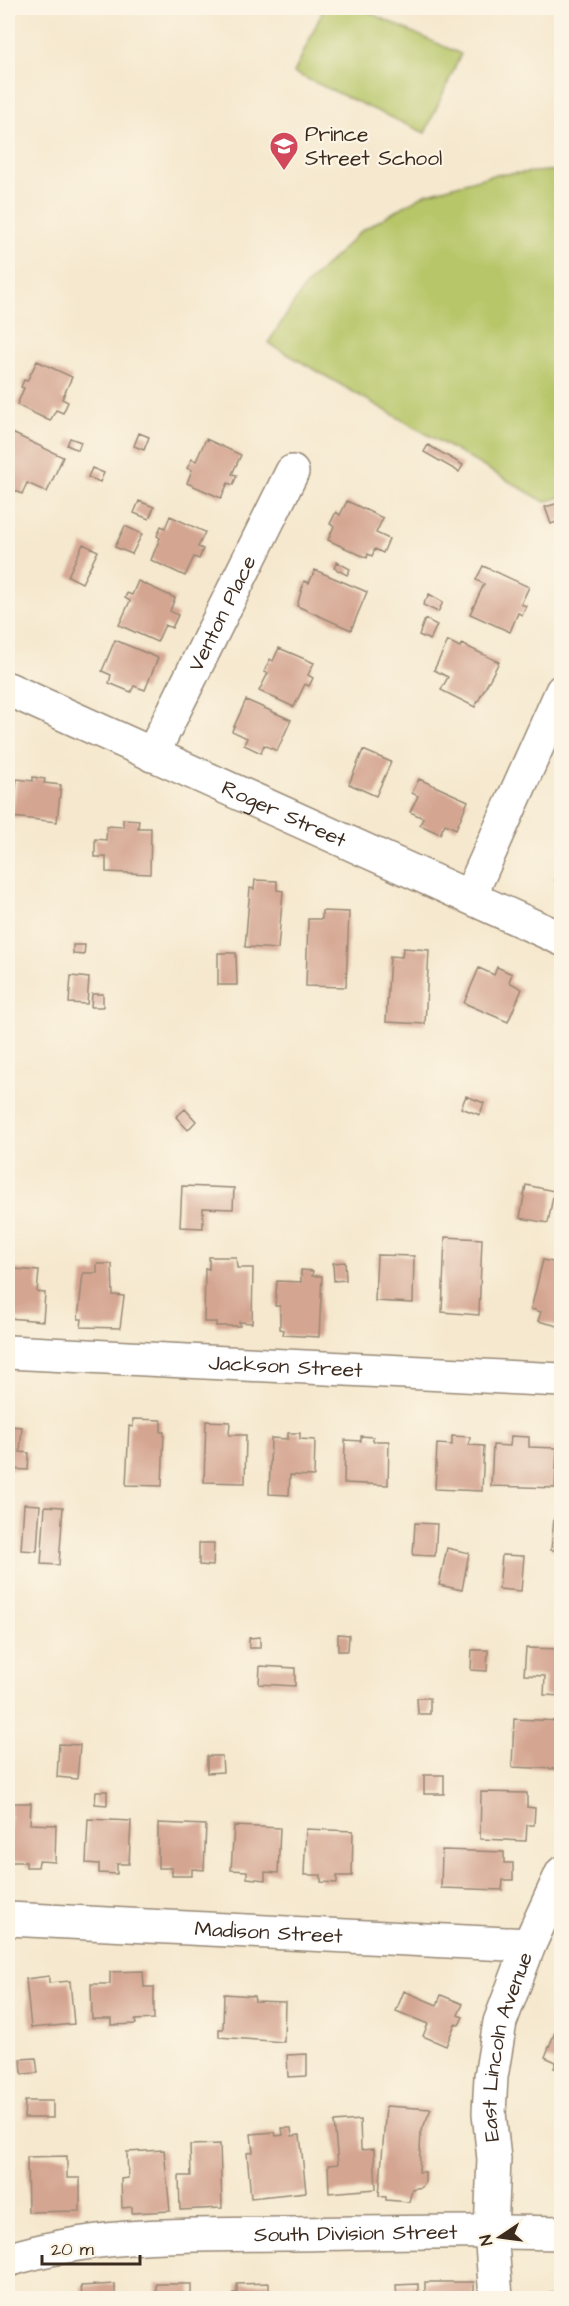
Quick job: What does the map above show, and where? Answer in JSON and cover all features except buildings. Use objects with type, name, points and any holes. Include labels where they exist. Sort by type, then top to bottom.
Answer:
[{"type":"street","name":"Venton Place","points":[[152,755],[292,472]]},
{"type":"street","name":"Roger Street","points":[[8,689],[561,939]]},
{"type":"street","points":[[470,896],[561,691]]},
{"type":"street","name":"Jackson Street","points":[[8,1352],[561,1380]]},
{"type":"street","name":"East Lincoln Avenue","points":[[496,2298],[490,2231],[494,2159],[489,2113],[491,2078],[500,2022],[529,1945],[561,1873]]},
{"type":"street","name":"Madison Street","points":[[8,1919],[529,1945]]},
{"type":"street","name":"South Division Street","points":[[8,2260],[32,2252],[138,2236],[490,2231],[561,2233]]},
{"type":"green space","points":[[324,8],[359,8],[461,54],[425,133],[294,73]]},
{"type":"green space","points":[[561,170],[561,497],[545,502],[268,343],[305,286],[361,231],[425,194],[493,175]]},
{"type":"place","name":"Prince Street School","points":[[284,172]]}]
